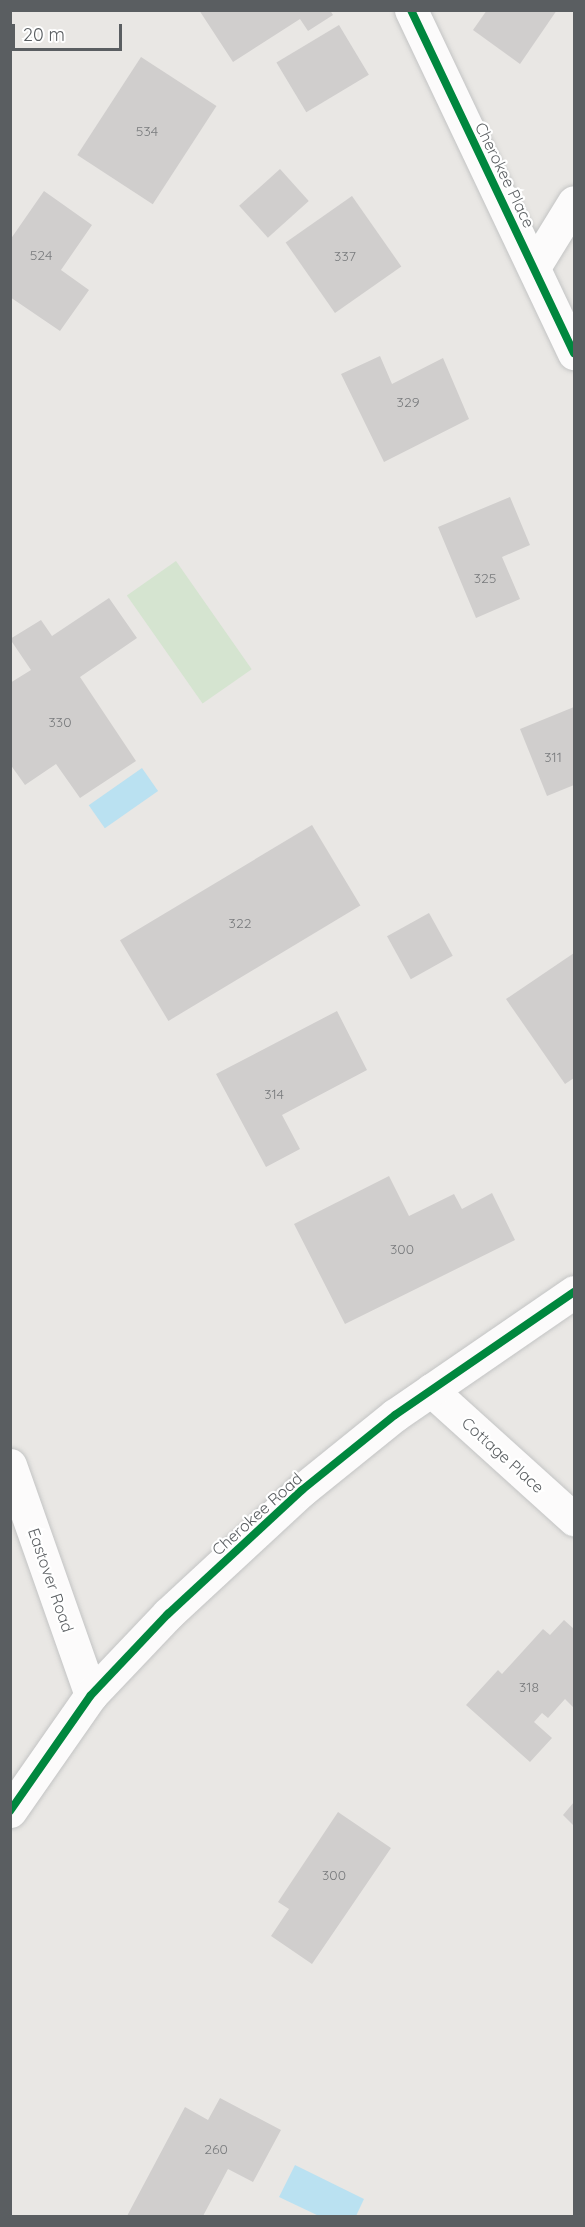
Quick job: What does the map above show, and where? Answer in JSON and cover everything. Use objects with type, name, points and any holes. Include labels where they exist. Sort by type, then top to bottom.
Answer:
[{"type":"street","name":"Cherokee Place","points":[[411,10],[574,353]]},
{"type":"street","points":[[534,267],[574,202]]},
{"type":"street","name":"Cherokee Road","points":[[10,1811],[91,1695],[168,1614],[302,1490],[395,1415],[574,1292]]},
{"type":"street","name":"Cottage Place","points":[[431,1390],[574,1519]]},
{"type":"street","name":"Eastover Road","points":[[10,1465],[91,1695]]},
{"type":"green space","points":[[176,561],[252,669],[203,704],[127,595]]},
{"type":"water","points":[[142,768],[158,791],[105,828],[89,805]]},
{"type":"water","points":[[295,2165],[364,2199],[356,2216],[319,2216],[279,2197]]},
{"type":"building","points":[[199,10],[330,10],[333,15],[308,31],[300,19],[233,62]]},
{"type":"building","points":[[487,10],[557,10],[520,64],[473,30]]},
{"type":"building","points":[[339,25],[369,75],[306,112],[276,63]]},
{"type":"building","points":[[141,57],[216,106],[153,204],[77,155]]},
{"type":"building","points":[[280,169],[309,201],[268,238],[239,206]]},
{"type":"building","points":[[44,191],[92,225],[61,270],[89,290],[60,331],[10,297],[10,240]]},
{"type":"building","points":[[352,196],[401,266],[335,313],[286,242]]},
{"type":"building","points":[[380,356],[392,384],[443,358],[469,419],[384,462],[341,374]]},
{"type":"building","points":[[510,497],[530,545],[502,557],[520,599],[476,618],[438,527]]},
{"type":"building","points":[[109,598],[137,638],[80,677],[136,761],[80,798],[56,764],[25,785],[10,764],[10,683],[31,670],[10,639],[41,620],[52,636]]},
{"type":"building","points":[[574,707],[574,785],[547,796],[520,729]]},
{"type":"building","points":[[312,825],[360,906],[168,1021],[120,940]]},
{"type":"building","points":[[429,913],[453,956],[411,979],[387,936]]},
{"type":"building","points":[[574,953],[574,1078],[565,1084],[506,999]]},
{"type":"building","points":[[337,1011],[367,1070],[282,1115],[300,1149],[266,1167],[216,1074]]},
{"type":"building","points":[[389,1176],[409,1216],[454,1194],[462,1209],[492,1193],[515,1240],[345,1324],[294,1224]]},
{"type":"building","points":[[564,1620],[574,1629],[574,1708],[565,1699],[548,1718],[542,1713],[534,1722],[552,1738],[530,1762],[466,1705],[498,1670],[502,1674],[543,1629],[550,1635]]},
{"type":"building","points":[[574,1802],[574,1826],[563,1815]]},
{"type":"building","points":[[338,1812],[391,1848],[312,1964],[271,1936],[289,1909],[278,1902]]},
{"type":"building","points":[[220,2098],[281,2130],[253,2182],[228,2169],[203,2216],[127,2216],[185,2107],[208,2120]]},
{"type":"cycle path","points":[[411,10],[574,353]]},
{"type":"cycle path","points":[[10,1811],[91,1695],[168,1614],[302,1490],[395,1415],[574,1292]]}]
